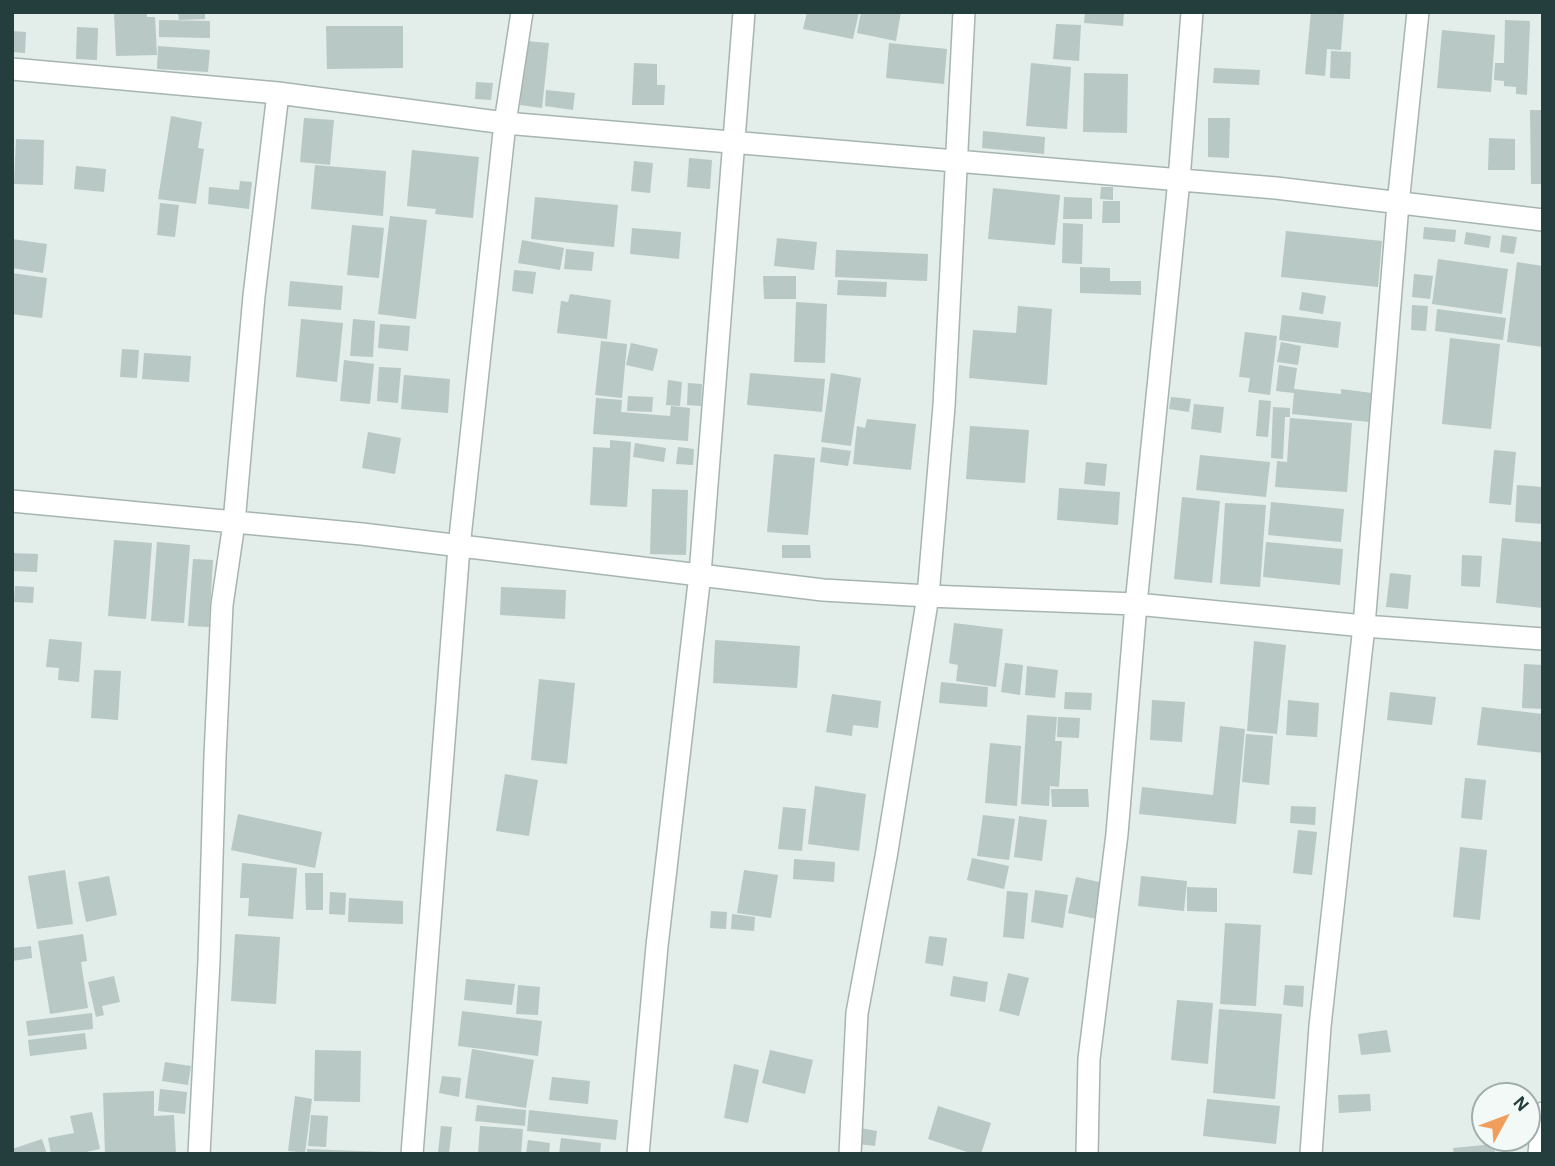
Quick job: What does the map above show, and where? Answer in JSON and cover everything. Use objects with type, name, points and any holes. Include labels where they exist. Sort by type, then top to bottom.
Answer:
[{"type":"street","points":[[412,1154],[459,547],[505,123],[522,12]]},
{"type":"street","points":[[638,1154],[657,946],[700,574],[744,12]]},
{"type":"street","points":[[850,1154],[857,1013],[886,857],[928,596],[944,406],[964,12]]},
{"type":"street","points":[[1087,1154],[1089,1059],[1117,834],[1136,604],[1180,180],[1192,12]]},
{"type":"street","points":[[1311,1154],[1320,1026],[1364,626],[1398,204],[1418,12]]},
{"type":"street","points":[[12,69],[278,93],[505,123],[1276,188],[1543,220]]},
{"type":"street","points":[[199,1154],[222,605],[234,523],[254,296],[278,93]]},
{"type":"street","points":[[12,501],[362,534],[823,590],[1136,604],[1364,626],[1543,639]]},
{"type":"street","points":[[1539,1154],[1543,1113]]},
{"type":"building","points":[[114,12],[147,12],[147,17],[155,17],[157,55],[116,56]]},
{"type":"building","points":[[178,12],[205,12],[205,19],[179,20]]},
{"type":"building","points":[[807,12],[859,12],[853,39],[803,29]]},
{"type":"building","points":[[861,12],[901,12],[896,41],[857,33]]},
{"type":"building","points":[[1085,12],[1124,12],[1123,26],[1084,23]]},
{"type":"building","points":[[1311,12],[1344,12],[1341,50],[1327,49],[1325,76],[1305,74]]},
{"type":"building","points":[[159,20],[210,21],[210,38],[159,37]]},
{"type":"building","points":[[1505,20],[1530,21],[1527,95],[1516,94],[1516,87],[1504,86],[1504,81],[1494,80],[1495,63],[1504,63]]},
{"type":"building","points":[[1056,24],[1081,25],[1079,61],[1053,59]]},
{"type":"building","points":[[326,26],[403,26],[403,68],[327,69]]},
{"type":"building","points":[[77,27],[98,28],[97,60],[76,59]]},
{"type":"building","points":[[1442,30],[1495,35],[1491,92],[1437,88]]},
{"type":"building","points":[[12,31],[26,32],[25,53],[12,52]]},
{"type":"building","points":[[526,41],[549,43],[542,108],[520,105]]},
{"type":"building","points":[[889,43],[947,49],[944,84],[886,78]]},
{"type":"building","points":[[158,46],[210,50],[208,72],[157,69]]},
{"type":"building","points":[[1331,51],[1351,52],[1350,79],[1330,78]]},
{"type":"building","points":[[634,63],[657,64],[657,85],[665,85],[664,105],[632,105]]},
{"type":"building","points":[[1031,63],[1071,67],[1067,129],[1026,126]]},
{"type":"building","points":[[1214,68],[1260,70],[1259,85],[1213,83]]},
{"type":"building","points":[[1084,73],[1128,74],[1127,133],[1083,132]]},
{"type":"building","points":[[476,82],[493,83],[491,100],[475,99]]},
{"type":"building","points":[[546,90],[575,93],[573,110],[545,106]]},
{"type":"building","points":[[1530,110],[1543,110],[1543,184],[1531,184]]},
{"type":"building","points":[[171,116],[202,122],[198,148],[204,149],[196,204],[158,199]]},
{"type":"building","points":[[304,118],[334,120],[330,165],[300,162]]},
{"type":"building","points":[[1208,118],[1230,118],[1229,158],[1208,157]]},
{"type":"building","points":[[983,131],[1045,137],[1044,154],[982,148]]},
{"type":"building","points":[[1489,138],[1515,139],[1515,170],[1488,170]]},
{"type":"building","points":[[16,139],[44,140],[43,185],[14,184]]},
{"type":"building","points":[[412,150],[479,157],[473,218],[435,214],[436,209],[407,206]]},
{"type":"building","points":[[689,158],[712,160],[710,189],[687,187]]},
{"type":"building","points":[[634,161],[653,163],[650,193],[631,191]]},
{"type":"building","points":[[315,165],[386,171],[383,216],[311,209]]},
{"type":"building","points":[[76,166],[106,169],[104,192],[74,189]]},
{"type":"building","points":[[240,181],[252,182],[249,209],[208,204],[209,187],[239,190]]},
{"type":"building","points":[[1101,187],[1113,187],[1113,200],[1100,199]]},
{"type":"building","points":[[993,188],[1060,195],[1055,245],[988,239]]},
{"type":"building","points":[[535,197],[618,205],[614,247],[531,239]]},
{"type":"building","points":[[1064,197],[1092,198],[1092,219],[1063,219]]},
{"type":"building","points":[[1103,201],[1120,201],[1120,223],[1102,223]]},
{"type":"building","points":[[160,203],[179,205],[175,237],[157,235]]},
{"type":"building","points":[[390,216],[427,220],[416,319],[378,314]]},
{"type":"building","points":[[1063,223],[1083,224],[1082,264],[1062,263]]},
{"type":"building","points":[[352,225],[384,228],[379,278],[347,275]]},
{"type":"building","points":[[1424,227],[1456,230],[1455,242],[1423,239]]},
{"type":"building","points":[[632,228],[681,232],[679,259],[630,254]]},
{"type":"building","points":[[1286,231],[1382,241],[1378,287],[1281,277]]},
{"type":"building","points":[[1466,232],[1491,236],[1489,248],[1464,244]]},
{"type":"building","points":[[1502,235],[1517,237],[1514,254],[1500,252]]},
{"type":"building","points":[[777,238],[817,242],[814,270],[774,266]]},
{"type":"building","points":[[12,239],[47,244],[43,273],[12,268]]},
{"type":"building","points":[[522,240],[564,248],[560,270],[518,263]]},
{"type":"building","points":[[566,249],[594,252],[592,271],[564,269]]},
{"type":"building","points":[[836,250],[928,254],[927,281],[835,277]]},
{"type":"building","points":[[1438,259],[1508,269],[1502,314],[1432,304]]},
{"type":"building","points":[[1517,262],[1543,266],[1543,347],[1507,342]]},
{"type":"building","points":[[1080,267],[1110,268],[1110,281],[1141,281],[1141,295],[1080,293]]},
{"type":"building","points":[[514,270],[536,272],[533,294],[512,291]]},
{"type":"building","points":[[12,273],[47,278],[42,318],[12,314]]},
{"type":"building","points":[[1414,274],[1433,276],[1430,299],[1412,297]]},
{"type":"building","points":[[763,276],[796,276],[796,299],[764,299]]},
{"type":"building","points":[[838,280],[887,282],[886,297],[837,295]]},
{"type":"building","points":[[290,281],[343,286],[341,310],[288,306]]},
{"type":"building","points":[[1302,292],[1326,296],[1323,314],[1299,310]]},
{"type":"building","points":[[570,294],[611,300],[607,339],[557,333],[561,301],[568,302]]},
{"type":"building","points":[[796,302],[827,304],[825,363],[794,362]]},
{"type":"building","points":[[1412,305],[1428,306],[1426,331],[1411,330]]},
{"type":"building","points":[[1018,306],[1052,309],[1047,385],[969,378],[973,330],[1016,333]]},
{"type":"building","points":[[1437,309],[1506,318],[1503,340],[1435,331]]},
{"type":"building","points":[[1282,315],[1341,322],[1338,348],[1279,340]]},
{"type":"building","points":[[301,319],[343,323],[337,382],[296,377]]},
{"type":"building","points":[[353,319],[375,321],[373,357],[350,356]]},
{"type":"building","points":[[380,324],[410,326],[408,351],[378,348]]},
{"type":"building","points":[[1245,332],[1277,336],[1270,395],[1248,392],[1250,378],[1239,377]]},
{"type":"building","points":[[1450,338],[1500,344],[1491,429],[1442,424]]},
{"type":"building","points":[[601,341],[627,344],[622,398],[595,395]]},
{"type":"building","points":[[1281,342],[1301,346],[1298,365],[1277,362]]},
{"type":"building","points":[[631,343],[658,349],[653,371],[626,365]]},
{"type":"building","points":[[122,349],[139,350],[137,378],[120,377]]},
{"type":"building","points":[[144,353],[191,356],[189,382],[142,379]]},
{"type":"building","points":[[344,360],[374,364],[370,404],[340,401]]},
{"type":"building","points":[[1279,365],[1297,368],[1294,389],[1341,394],[1341,389],[1372,393],[1369,422],[1292,414],[1294,393],[1276,391]]},
{"type":"building","points":[[379,367],[401,368],[398,403],[377,401]]},
{"type":"building","points":[[750,373],[825,379],[822,412],[747,405]]},
{"type":"building","points":[[831,373],[861,378],[851,446],[821,442]]},
{"type":"building","points":[[404,375],[450,379],[448,413],[401,409]]},
{"type":"building","points":[[668,380],[682,382],[680,406],[666,405]]},
{"type":"building","points":[[688,383],[702,384],[701,406],[687,405]]},
{"type":"building","points":[[628,396],[653,397],[652,412],[627,411]]},
{"type":"building","points":[[1171,397],[1191,399],[1189,412],[1169,409]]},
{"type":"building","points":[[596,398],[622,400],[621,412],[670,416],[671,406],[690,408],[688,441],[593,434]]},
{"type":"building","points":[[1259,400],[1271,401],[1268,437],[1256,436]]},
{"type":"building","points":[[1194,404],[1224,407],[1221,433],[1191,429]]},
{"type":"building","points":[[1273,407],[1290,408],[1290,417],[1285,417],[1283,459],[1271,458]]},
{"type":"building","points":[[1290,418],[1352,423],[1347,492],[1275,487],[1277,461],[1287,462]]},
{"type":"building","points":[[867,419],[916,424],[911,470],[853,464],[857,426],[865,428]]},
{"type":"building","points":[[970,426],[1029,430],[1025,483],[966,479]]},
{"type":"building","points":[[368,432],[401,438],[395,474],[362,468]]},
{"type":"building","points":[[610,440],[631,442],[627,507],[590,505],[593,447],[610,448]]},
{"type":"building","points":[[635,443],[666,448],[664,462],[633,457]]},
{"type":"building","points":[[678,447],[694,449],[693,465],[676,464]]},
{"type":"building","points":[[822,447],[851,451],[848,466],[820,462]]},
{"type":"building","points":[[1494,450],[1516,452],[1511,505],[1489,503]]},
{"type":"building","points":[[774,454],[815,458],[808,535],[767,532]]},
{"type":"building","points":[[1200,455],[1270,462],[1266,497],[1196,490]]},
{"type":"building","points":[[1086,462],[1107,464],[1105,486],[1084,484]]},
{"type":"building","points":[[1517,485],[1543,487],[1543,524],[1515,522]]},
{"type":"building","points":[[1059,488],[1120,492],[1118,525],[1057,520]]},
{"type":"building","points":[[652,489],[688,490],[686,555],[650,554]]},
{"type":"building","points":[[1182,497],[1220,501],[1212,583],[1174,579]]},
{"type":"building","points":[[1271,502],[1344,509],[1341,542],[1268,535]]},
{"type":"building","points":[[1225,503],[1266,505],[1260,587],[1220,584]]},
{"type":"building","points":[[1502,538],[1543,542],[1543,608],[1496,603]]},
{"type":"building","points":[[114,540],[152,543],[146,619],[108,616]]},
{"type":"building","points":[[157,542],[190,545],[184,623],[151,621]]},
{"type":"building","points":[[1266,542],[1343,549],[1340,585],[1263,577]]},
{"type":"building","points":[[782,545],[810,545],[811,558],[782,558]]},
{"type":"building","points":[[12,553],[38,554],[37,572],[12,571]]},
{"type":"building","points":[[1462,555],[1482,556],[1480,587],[1461,586]]},
{"type":"building","points":[[193,559],[213,560],[209,627],[188,626]]},
{"type":"building","points":[[1390,573],[1411,575],[1408,609],[1386,607]]},
{"type":"building","points":[[15,586],[34,587],[33,603],[14,602]]},
{"type":"building","points":[[501,587],[566,590],[565,619],[500,615]]},
{"type":"building","points":[[954,623],[1003,629],[996,687],[956,681],[958,665],[949,663]]},
{"type":"building","points":[[49,639],[82,642],[79,682],[58,680],[59,668],[46,667]]},
{"type":"building","points":[[715,640],[800,646],[797,688],[713,683]]},
{"type":"building","points":[[1254,641],[1286,645],[1277,734],[1247,731]]},
{"type":"building","points":[[1005,663],[1023,665],[1020,695],[1001,692]]},
{"type":"building","points":[[1524,664],[1543,665],[1543,709],[1522,708]]},
{"type":"building","points":[[1027,666],[1058,670],[1055,698],[1025,695]]},
{"type":"building","points":[[94,670],[121,671],[118,720],[91,718]]},
{"type":"building","points":[[539,679],[575,683],[567,764],[531,760]]},
{"type":"building","points":[[941,682],[988,687],[987,707],[939,703]]},
{"type":"building","points":[[1065,692],[1092,693],[1091,710],[1064,709]]},
{"type":"building","points":[[1390,692],[1436,697],[1432,725],[1387,720]]},
{"type":"building","points":[[832,694],[881,701],[878,728],[853,725],[852,736],[826,732]]},
{"type":"building","points":[[1152,700],[1185,702],[1182,742],[1150,740]]},
{"type":"building","points":[[1288,700],[1319,703],[1317,737],[1286,735]]},
{"type":"building","points":[[1482,707],[1543,714],[1543,753],[1477,745]]},
{"type":"building","points":[[1027,715],[1057,717],[1055,741],[1062,741],[1059,787],[1050,786],[1049,806],[1021,804]]},
{"type":"building","points":[[1058,717],[1080,718],[1079,738],[1057,737]]},
{"type":"building","points":[[1220,726],[1245,729],[1236,824],[1139,814],[1142,787],[1213,795]]},
{"type":"building","points":[[1246,734],[1273,736],[1269,785],[1242,782]]},
{"type":"building","points":[[990,743],[1021,746],[1017,806],[985,803]]},
{"type":"building","points":[[505,774],[538,780],[529,836],[496,831]]},
{"type":"building","points":[[1465,778],[1486,780],[1482,820],[1461,818]]},
{"type":"building","points":[[815,786],[866,794],[859,851],[808,844]]},
{"type":"building","points":[[1051,789],[1088,789],[1089,807],[1052,807]]},
{"type":"building","points":[[1291,806],[1316,807],[1315,825],[1290,823]]},
{"type":"building","points":[[783,807],[806,809],[802,851],[778,849]]},
{"type":"building","points":[[238,814],[322,832],[315,868],[231,850]]},
{"type":"building","points":[[983,815],[1015,819],[1009,860],[977,856]]},
{"type":"building","points":[[1019,816],[1047,820],[1042,861],[1014,857]]},
{"type":"building","points":[[1298,830],[1317,832],[1312,875],[1293,873]]},
{"type":"building","points":[[1460,847],[1487,850],[1480,920],[1453,917]]},
{"type":"building","points":[[972,858],[1009,866],[1004,889],[967,880]]},
{"type":"building","points":[[794,859],[835,862],[834,882],[793,879]]},
{"type":"building","points":[[242,863],[297,868],[293,919],[248,916],[249,898],[240,898]]},
{"type":"building","points":[[65,870],[73,924],[37,929],[28,876]]},
{"type":"building","points":[[744,870],[778,875],[771,918],[737,913]]},
{"type":"building","points":[[305,873],[323,873],[323,910],[306,910]]},
{"type":"building","points":[[109,876],[117,915],[86,922],[78,882]]},
{"type":"building","points":[[1141,876],[1187,881],[1184,911],[1138,906]]},
{"type":"building","points":[[1076,877],[1104,883],[1097,919],[1068,913]]},
{"type":"building","points":[[1187,887],[1217,888],[1217,912],[1187,911]]},
{"type":"building","points":[[1035,890],[1068,895],[1063,928],[1031,922]]},
{"type":"building","points":[[1007,891],[1028,893],[1024,939],[1003,937]]},
{"type":"building","points":[[330,892],[346,893],[345,915],[329,914]]},
{"type":"building","points":[[349,898],[403,901],[403,924],[348,922]]},
{"type":"building","points":[[711,911],[727,912],[726,929],[710,928]]},
{"type":"building","points":[[732,914],[755,917],[754,931],[731,929]]},
{"type":"building","points":[[1225,923],[1261,925],[1256,1006],[1220,1004]]},
{"type":"building","points":[[83,934],[87,961],[81,962],[88,1008],[50,1014],[38,941]]},
{"type":"building","points":[[235,934],[280,937],[276,1004],[231,1001]]},
{"type":"building","points":[[929,936],[947,938],[943,966],[925,963]]},
{"type":"building","points":[[31,946],[32,958],[12,961],[12,948]]},
{"type":"building","points":[[1008,973],[1029,978],[1019,1016],[999,1011]]},
{"type":"building","points":[[114,976],[120,1002],[102,1006],[104,1015],[96,1017],[88,982]]},
{"type":"building","points":[[953,976],[988,982],[985,1002],[950,996]]},
{"type":"building","points":[[466,979],[515,984],[512,1005],[464,1000]]},
{"type":"building","points":[[518,985],[540,987],[538,1015],[516,1014]]},
{"type":"building","points":[[1285,985],[1304,986],[1303,1007],[1283,1005]]},
{"type":"building","points":[[1177,1000],[1213,1003],[1208,1064],[1171,1060]]},
{"type":"building","points":[[1219,1009],[1282,1014],[1275,1099],[1213,1093]]},
{"type":"building","points":[[462,1011],[542,1021],[538,1056],[458,1046]]},
{"type":"building","points":[[92,1013],[93,1029],[28,1036],[26,1021]]},
{"type":"building","points":[[1387,1030],[1391,1052],[1361,1055],[1358,1034]]},
{"type":"building","points":[[85,1033],[87,1049],[30,1056],[28,1040]]},
{"type":"building","points":[[472,1049],[534,1060],[526,1108],[465,1098]]},
{"type":"building","points":[[315,1050],[361,1051],[360,1102],[314,1101]]},
{"type":"building","points":[[770,1050],[813,1060],[805,1094],[762,1083]]},
{"type":"building","points":[[165,1062],[191,1066],[188,1085],[162,1081]]},
{"type":"building","points":[[734,1064],[759,1070],[748,1123],[724,1118]]},
{"type":"building","points":[[442,1076],[461,1078],[459,1097],[439,1093]]},
{"type":"building","points":[[552,1077],[590,1081],[588,1104],[549,1100]]},
{"type":"building","points":[[160,1089],[187,1092],[185,1114],[158,1111]]},
{"type":"building","points":[[154,1091],[154,1116],[174,1115],[176,1154],[105,1154],[103,1093]]},
{"type":"building","points":[[1370,1094],[1371,1111],[1339,1113],[1338,1095]]},
{"type":"building","points":[[295,1096],[312,1099],[305,1153],[288,1151]]},
{"type":"building","points":[[1207,1099],[1280,1106],[1276,1144],[1203,1136]]},
{"type":"building","points":[[477,1105],[526,1110],[525,1126],[475,1121]]},
{"type":"building","points":[[938,1106],[991,1123],[981,1154],[973,1154],[928,1139]]},
{"type":"building","points":[[529,1110],[618,1120],[616,1140],[527,1131]]},
{"type":"building","points":[[92,1112],[100,1149],[77,1154],[51,1154],[48,1138],[74,1133],[70,1116]]},
{"type":"building","points":[[311,1115],[328,1116],[326,1147],[308,1146]]},
{"type":"building","points":[[441,1126],[452,1127],[449,1153],[438,1152]]},
{"type":"building","points":[[480,1126],[523,1129],[521,1154],[478,1154]]},
{"type":"building","points":[[860,1128],[877,1131],[875,1146],[858,1144]]},
{"type":"building","points":[[561,1138],[601,1143],[600,1154],[559,1154]]},
{"type":"building","points":[[42,1139],[47,1154],[12,1154],[12,1149]]},
{"type":"building","points":[[528,1140],[550,1143],[549,1154],[526,1154]]},
{"type":"building","points":[[1471,1146],[1471,1152],[1495,1154],[1454,1154],[1453,1148]]},
{"type":"building","points":[[307,1149],[384,1152],[384,1154],[307,1154]]}]
